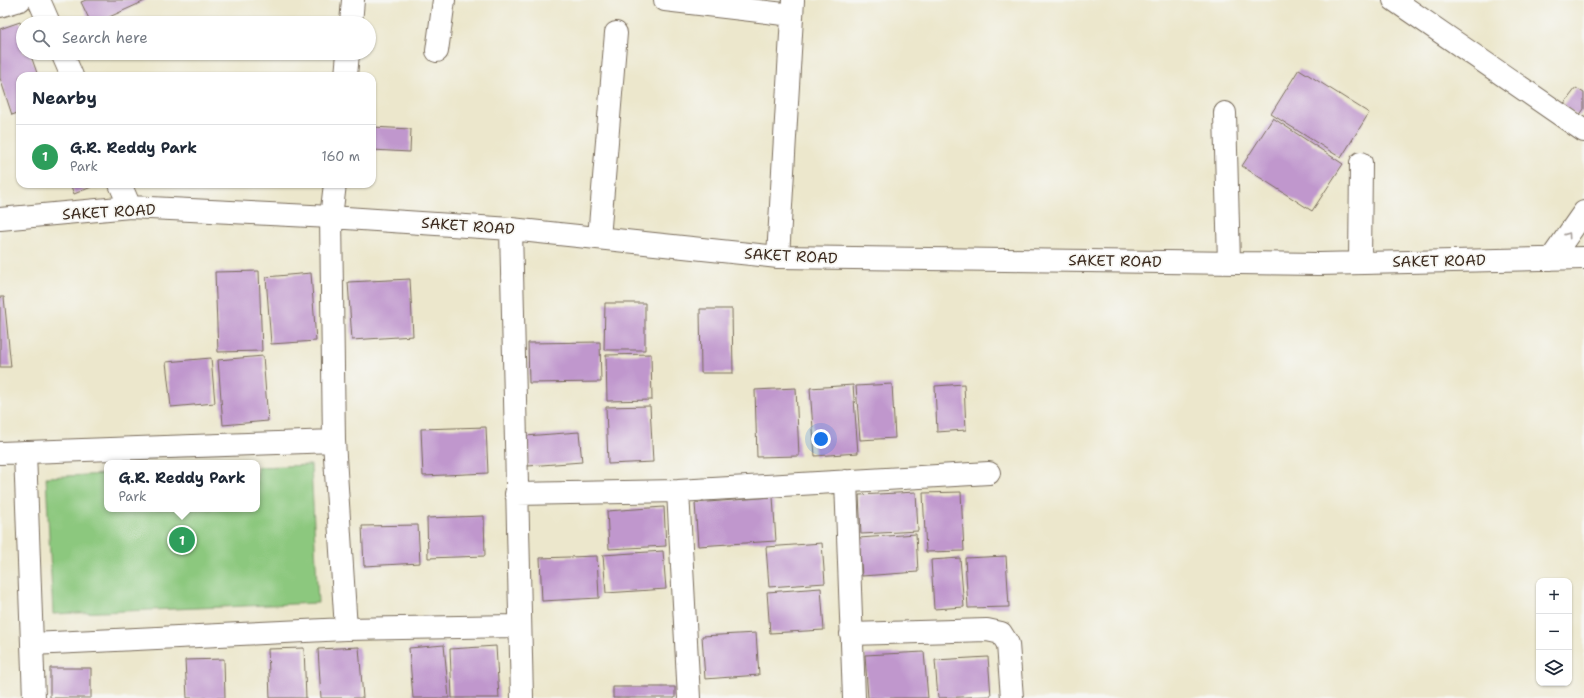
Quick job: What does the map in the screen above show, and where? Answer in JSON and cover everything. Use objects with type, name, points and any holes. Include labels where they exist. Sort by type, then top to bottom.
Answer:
[{"type":"street","points":[[0,6],[20,0]]},
{"type":"street","points":[[39,0],[46,16]]},
{"type":"street","points":[[352,16],[353,0]]},
{"type":"street","points":[[437,51],[444,0]]},
{"type":"street","points":[[665,0],[792,7],[778,257]]},
{"type":"street","points":[[1394,0],[1584,131]]},
{"type":"street","points":[[599,238],[616,32]]},
{"type":"street","points":[[65,60],[70,72]]},
{"type":"street","points":[[346,72],[347,60]]},
{"type":"street","points":[[1224,113],[1229,263]]},
{"type":"street","points":[[1360,263],[1361,162]]},
{"type":"street","points":[[122,188],[130,207]]},
{"type":"street","points":[[335,188],[331,217],[334,441],[346,629]]},
{"type":"street","name":"SAKET ROAD","points":[[0,219],[130,207],[331,217],[510,229],[778,257],[1229,263],[1360,263],[1583,257]]},
{"type":"street","points":[[1551,259],[1584,212]]},
{"type":"street","points":[[510,229],[522,698]]},
{"type":"street","points":[[0,453],[334,441]]},
{"type":"street","points":[[25,452],[34,698]]},
{"type":"street","points":[[516,494],[678,491],[989,473]]},
{"type":"street","points":[[846,481],[854,698]]},
{"type":"street","points":[[678,491],[689,698]]},
{"type":"street","points":[[32,644],[346,629],[520,626]]},
{"type":"street","points":[[851,634],[987,630],[1001,633],[1008,644],[1012,698]]},
{"type":"green space","points":[[311,465],[318,603],[53,614],[46,477],[104,474],[104,512],[260,512],[260,467]]},
{"type":"building","points":[[86,0],[147,0],[112,16],[88,16],[81,2]]},
{"type":"building","points":[[16,23],[16,60],[32,60],[37,72],[16,72],[16,114],[12,115],[0,78],[0,29]]},
{"type":"building","points":[[1299,69],[1369,113],[1341,158],[1271,114]]},
{"type":"building","points":[[1576,88],[1584,93],[1584,109],[1579,116],[1563,105]]},
{"type":"building","points":[[1273,118],[1343,164],[1312,211],[1242,166]]},
{"type":"building","points":[[376,127],[411,129],[410,152],[376,150]]},
{"type":"building","points":[[72,188],[89,188],[74,194]]},
{"type":"building","points":[[259,271],[262,351],[218,352],[215,272]]},
{"type":"building","points":[[311,273],[316,341],[271,344],[266,277]]},
{"type":"building","points":[[410,279],[413,336],[352,340],[348,282]]},
{"type":"building","points":[[0,297],[4,297],[11,367],[0,367]]},
{"type":"building","points":[[605,303],[645,303],[645,350],[604,350]]},
{"type":"building","points":[[700,309],[732,309],[733,373],[701,373]]},
{"type":"building","points":[[600,342],[601,382],[529,383],[528,343]]},
{"type":"building","points":[[651,354],[652,400],[607,401],[606,355]]},
{"type":"building","points":[[263,356],[268,421],[223,425],[218,360]]},
{"type":"building","points":[[211,358],[215,403],[171,407],[166,362]]},
{"type":"building","points":[[892,384],[895,438],[860,440],[856,386]]},
{"type":"building","points":[[964,384],[966,430],[937,432],[935,386]]},
{"type":"building","points":[[853,385],[858,453],[815,456],[810,388]]},
{"type":"building","points":[[796,388],[799,456],[757,457],[755,390]]},
{"type":"building","points":[[650,406],[653,462],[608,464],[606,407]]},
{"type":"building","points":[[486,427],[488,473],[423,476],[421,429]]},
{"type":"building","points":[[579,432],[582,462],[528,466],[525,436]]},
{"type":"building","points":[[916,492],[918,531],[861,534],[859,495]]},
{"type":"building","points":[[961,492],[964,551],[926,552],[923,493]]},
{"type":"building","points":[[773,497],[776,541],[698,546],[695,503]]},
{"type":"building","points":[[664,507],[666,546],[609,549],[607,511]]},
{"type":"building","points":[[484,516],[485,556],[428,558],[427,518]]},
{"type":"building","points":[[418,525],[420,563],[364,566],[362,526]]},
{"type":"building","points":[[916,534],[918,572],[862,576],[859,538]]},
{"type":"building","points":[[822,543],[825,583],[769,587],[766,547]]},
{"type":"building","points":[[663,551],[666,589],[606,593],[603,555]]},
{"type":"building","points":[[597,556],[599,598],[542,601],[540,558]]},
{"type":"building","points":[[1006,556],[1009,607],[968,608],[965,558]]},
{"type":"building","points":[[960,558],[964,607],[934,609],[931,560]]},
{"type":"building","points":[[821,588],[824,630],[770,633],[767,592]]},
{"type":"building","points":[[756,633],[759,675],[705,679],[702,636]]},
{"type":"building","points":[[444,645],[449,698],[413,698],[409,648]]},
{"type":"building","points":[[496,646],[499,698],[452,698],[450,649]]},
{"type":"building","points":[[359,647],[363,698],[321,698],[318,649]]},
{"type":"building","points":[[304,648],[306,698],[270,698],[268,649]]},
{"type":"building","points":[[924,652],[928,698],[868,698],[865,655]]},
{"type":"building","points":[[988,657],[991,696],[938,698],[935,660]]},
{"type":"building","points":[[224,659],[225,698],[187,698],[185,660]]},
{"type":"building","points":[[50,668],[91,668],[91,698],[50,698]]},
{"type":"building","points":[[613,687],[675,687],[675,698],[613,698]]},
{"type":"place","name":"G.R. Reddy Park","points":[[182,540]]}]
